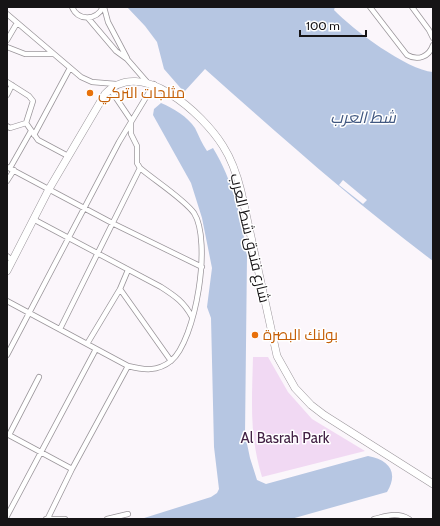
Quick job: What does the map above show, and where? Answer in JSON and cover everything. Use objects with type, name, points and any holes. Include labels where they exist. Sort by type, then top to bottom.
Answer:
[{"type":"main road","points":[[7,271],[10,258],[99,102],[113,87],[131,81],[150,83]]},
{"type":"main road","name":"شارع فندق شط العرب","points":[[150,83],[164,90],[203,121],[216,136],[228,154],[241,191],[276,351],[289,379],[311,405],[324,415],[433,484]]},
{"type":"street","points":[[72,7],[80,16],[88,18],[97,15],[103,7]]},
{"type":"street","points":[[103,7],[108,22],[127,59]]},
{"type":"street","points":[[370,7],[407,55],[414,58],[421,58],[430,51],[433,45]]},
{"type":"street","points":[[412,7],[433,38]]},
{"type":"street","points":[[7,14],[53,54],[87,80],[113,87],[131,120],[131,134],[137,146],[137,163],[140,168],[180,199],[194,213],[201,236],[202,267],[192,316],[183,345],[171,361],[159,368],[151,370],[128,366],[7,301]]},
{"type":"street","points":[[7,355],[150,83],[127,59],[116,51],[88,18]]},
{"type":"street","points":[[7,40],[17,23]]},
{"type":"street","points":[[7,47],[25,54],[53,54]]},
{"type":"street","points":[[7,181],[10,168],[33,133],[70,68]]},
{"type":"street","points":[[7,82],[29,96],[32,101],[26,123]]},
{"type":"street","points":[[7,95],[12,86]]},
{"type":"street","points":[[26,123],[38,140],[68,156]]},
{"type":"street","points":[[7,126],[10,128],[26,123]]},
{"type":"street","points":[[10,168],[114,224],[202,267]]},
{"type":"street","points":[[60,329],[114,224],[140,168]]},
{"type":"street","points":[[33,219],[179,298],[185,304],[192,316]]},
{"type":"street","points":[[87,344],[120,289],[128,270]]},
{"type":"street","points":[[120,289],[171,361]]},
{"type":"street","points":[[7,516],[96,349]]},
{"type":"street","points":[[65,519],[47,519],[72,469],[128,366]]},
{"type":"street","points":[[39,377],[8,435],[72,469]]},
{"type":"street","points":[[107,519],[128,514]]},
{"type":"street","points":[[374,519],[399,514],[409,519]]},
{"type":"green space","name":"Al Basrah Park","points":[[253,357],[268,357],[288,392],[312,419],[365,451],[262,477],[253,432]]},
{"type":"water","name":"شط العرب","points":[[127,7],[335,7],[334,10],[342,18],[395,57],[422,70],[433,72],[433,261],[345,191],[205,69],[184,92],[164,69],[157,42],[145,26]]},
{"type":"water","points":[[161,103],[175,110],[192,124],[207,151],[213,148],[226,174],[236,200],[247,256],[245,434],[250,458],[257,480],[266,484],[368,456],[382,460],[390,468],[392,478],[387,492],[291,519],[141,519],[211,497],[217,493],[219,489],[214,447],[211,318],[207,307],[212,268],[202,218],[191,183],[153,115],[154,109]]},
{"type":"pier","points":[[343,180],[367,200],[363,204],[339,185]]},
{"type":"place","name":"مثلجات التركي","points":[[90,93]]},
{"type":"place","name":"بولنك البصرة","points":[[255,335]]}]
